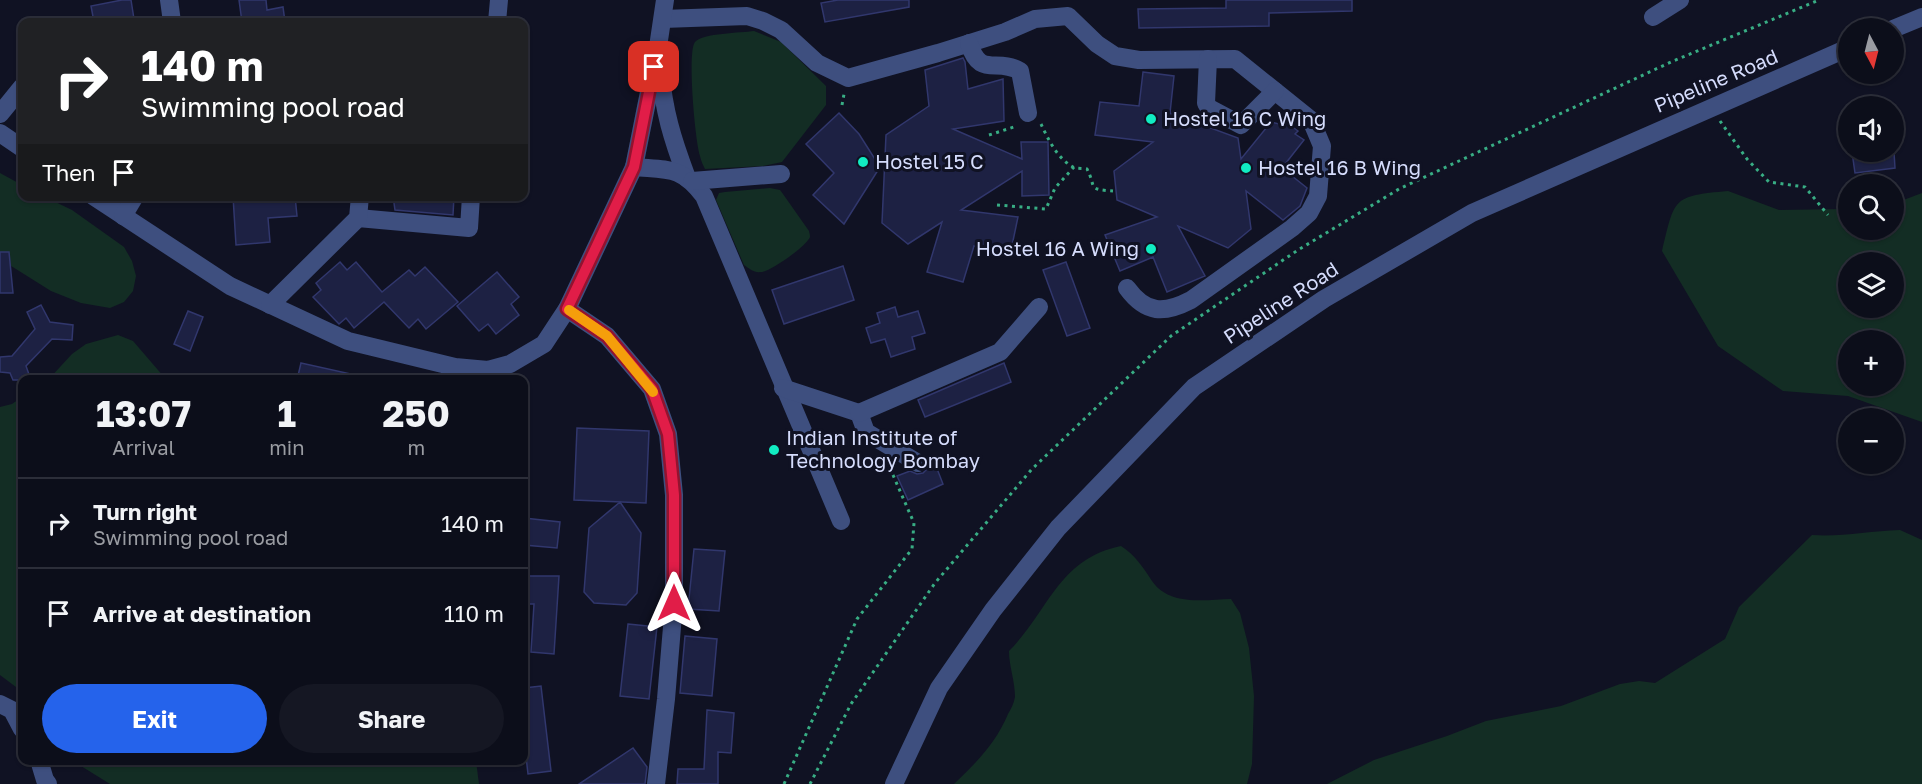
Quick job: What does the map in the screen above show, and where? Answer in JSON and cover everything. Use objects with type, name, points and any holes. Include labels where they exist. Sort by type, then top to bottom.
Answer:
[{"type":"lane","points":[[169,0],[171,18]]},
{"type":"lane","points":[[497,18],[499,0]]},
{"type":"lane","points":[[100,201],[230,286],[348,341],[455,367],[488,369],[510,364],[544,344],[567,309],[634,167],[665,0]]},
{"type":"lane","points":[[1653,17],[1680,0]]},
{"type":"lane","points":[[663,19],[747,16],[763,21],[782,30],[817,63],[848,78],[969,43],[1035,19],[1068,16],[1097,44],[1115,56],[1139,60],[1235,59],[1311,120],[1322,146],[1318,196],[1309,213],[1292,228],[1191,300],[1176,308],[1161,311],[1138,303],[1127,288]]},
{"type":"lane","points":[[1904,24],[1922,17]]},
{"type":"lane","points":[[969,43],[973,56],[980,64],[1010,65],[1020,71],[1029,120]]},
{"type":"lane","points":[[658,47],[663,103],[671,136],[690,179],[704,196],[841,521]]},
{"type":"lane","name":"Pipeline Road","points":[[894,784],[939,688],[993,610],[1058,528],[1194,387],[1324,299],[1472,213],[1838,52]]},
{"type":"lane","points":[[1208,59],[1206,103],[1209,108],[1241,125],[1275,91]]},
{"type":"lane","points":[[0,114],[18,92]]},
{"type":"lane","points":[[0,132],[18,145]]},
{"type":"lane","points":[[634,167],[676,170],[690,179],[781,174]]},
{"type":"lane","points":[[123,216],[132,201]]},
{"type":"lane","points":[[270,305],[358,218],[360,201]]},
{"type":"lane","points":[[358,218],[469,228],[471,201]]},
{"type":"lane","points":[[783,388],[859,413],[1000,352],[1039,307]]},
{"type":"lane","points":[[567,309],[607,336],[652,389],[668,434],[674,495],[674,603],[656,784]]},
{"type":"lane","points":[[859,413],[866,432],[918,463]]},
{"type":"lane","points":[[0,704],[12,710],[18,721]]},
{"type":"lane","points":[[40,765],[48,784]]},
{"type":"path","points":[[1711,107],[1747,159],[1769,182],[1805,187],[1828,216]]},
{"type":"path","points":[[989,135],[1029,120],[1074,167],[1087,169],[1091,185],[1097,190],[1113,191]]},
{"type":"path","points":[[997,205],[1046,208],[1054,189],[1074,167]]},
{"type":"path","points":[[784,784],[857,619],[912,549],[914,523],[893,475],[882,458]]},
{"type":"green space","points":[[754,31],[781,42],[826,86],[826,105],[782,162],[763,166],[705,169],[698,147],[694,116],[692,62],[695,42],[714,35]]},
{"type":"green space","points":[[0,173],[18,183],[18,201],[53,201],[72,210],[124,247],[132,261],[136,276],[133,291],[124,302],[110,308],[81,303],[51,291],[0,259]]},
{"type":"green space","points":[[770,188],[780,190],[809,231],[810,237],[805,244],[779,264],[765,271],[756,272],[744,265],[716,200],[719,193]]},
{"type":"green space","points":[[1728,191],[1779,210],[1838,209],[1838,240],[1904,240],[1904,200],[1922,193],[1922,422],[1904,416],[1904,408],[1882,408],[1848,396],[1904,396],[1904,330],[1838,330],[1838,395],[1783,391],[1718,346],[1662,251],[1674,210],[1686,198]]},
{"type":"green space","points":[[118,335],[133,341],[162,375],[53,375],[72,354],[86,344]]},
{"type":"green space","points":[[18,400],[18,689],[0,675],[0,407]]},
{"type":"green space","points":[[1900,530],[1922,540],[1922,784],[1327,784],[1374,760],[1486,721],[1561,706],[1620,684],[1639,681],[1655,683],[1725,639],[1739,607],[1812,535]]},
{"type":"green space","points":[[1121,546],[1135,558],[1159,589],[1177,598],[1188,600],[1231,599],[1240,613],[1249,648],[1254,696],[1252,764],[1247,784],[954,784],[991,743],[1012,706],[1015,691],[1009,651],[1023,636],[1068,574],[1083,562],[1100,553]]},
{"type":"green space","points":[[79,765],[477,765],[479,784],[110,784]]},
{"type":"building","points":[[131,0],[134,18],[93,18],[91,6]]},
{"type":"building","points":[[239,0],[266,0],[267,10],[283,7],[284,18],[241,18]]},
{"type":"building","points":[[838,0],[909,0],[909,7],[825,22],[821,3]]},
{"type":"building","points":[[1226,0],[1352,0],[1352,11],[1269,13],[1269,26],[1139,28],[1138,9],[1226,8]]},
{"type":"building","points":[[963,58],[968,89],[1003,79],[1004,121],[953,129],[1022,159],[1021,142],[1048,142],[1049,195],[1022,196],[1022,171],[961,210],[1018,217],[1010,255],[974,246],[963,282],[927,272],[942,222],[908,244],[882,223],[886,135],[929,106],[925,70]]},
{"type":"building","points":[[1143,72],[1174,76],[1170,113],[1238,138],[1241,159],[1271,122],[1279,124],[1283,120],[1298,131],[1295,134],[1304,140],[1282,168],[1307,188],[1300,206],[1283,220],[1246,191],[1251,229],[1228,248],[1178,226],[1205,276],[1167,292],[1153,257],[1120,271],[1105,235],[1157,217],[1117,200],[1114,171],[1153,142],[1095,135],[1100,102],[1139,106]]},
{"type":"building","name":"Hostel 15 C","points":[[839,113],[859,134],[880,167],[844,224],[813,195],[834,173],[806,144]]},
{"type":"building","points":[[1853,162],[1895,162],[1895,168],[1855,173]]},
{"type":"building","points":[[233,201],[296,201],[297,216],[268,218],[270,242],[236,245]]},
{"type":"building","points":[[394,201],[454,201],[453,215],[395,210]]},
{"type":"building","points":[[0,252],[9,252],[13,293],[0,293]]},
{"type":"building","points":[[340,262],[347,270],[356,262],[382,292],[409,270],[415,276],[425,267],[458,302],[426,329],[418,319],[409,328],[384,302],[354,328],[346,318],[339,324],[313,297],[321,290],[316,283]]},
{"type":"building","points":[[1066,262],[1090,328],[1067,336],[1043,270]]},
{"type":"building","points":[[843,266],[854,300],[784,324],[772,290]]},
{"type":"building","points":[[497,272],[519,297],[511,304],[519,315],[496,334],[488,324],[479,331],[457,306]]},
{"type":"building","points":[[41,305],[50,322],[73,325],[72,340],[52,339],[26,366],[29,375],[18,375],[18,380],[13,380],[10,373],[0,372],[0,357],[12,356],[35,329],[27,312]]},
{"type":"building","points":[[895,307],[898,317],[918,311],[925,333],[912,337],[915,349],[891,357],[885,339],[871,343],[866,328],[880,323],[877,313]]},
{"type":"building","points":[[188,311],[203,317],[190,351],[174,344]]},
{"type":"building","points":[[301,363],[351,374],[351,375],[298,375]]},
{"type":"building","points":[[1004,363],[1011,382],[925,417],[918,400]]},
{"type":"building","points":[[577,428],[649,431],[646,503],[574,500]]},
{"type":"building","points":[[934,461],[943,484],[908,500],[897,476],[910,471],[917,474],[923,473],[929,463]]},
{"type":"building","points":[[620,502],[641,533],[637,593],[626,605],[594,603],[584,592],[589,528]]},
{"type":"building","points":[[528,518],[560,522],[557,548],[528,545]]},
{"type":"building","points":[[694,549],[725,551],[719,611],[688,609]]},
{"type":"building","points":[[528,576],[559,576],[554,654],[531,652],[534,604],[528,604]]},
{"type":"building","points":[[628,624],[657,627],[649,699],[620,696]]},
{"type":"building","points":[[685,636],[717,639],[712,696],[680,693]]},
{"type":"building","points":[[541,686],[551,771],[528,774],[528,688]]},
{"type":"building","points":[[707,710],[734,713],[731,753],[718,752],[718,784],[677,784],[678,769],[704,769]]},
{"type":"building","points":[[633,748],[647,767],[645,784],[579,784]]},
{"type":"slow traffic","points":[[569,310],[607,336],[653,392]]},
{"type":"place","name":"Hostel 16 C Wing","points":[[1151,119]]},
{"type":"place","name":"Hostel 15 C","points":[[863,162]]},
{"type":"place","name":"Hostel 16 B Wing","points":[[1246,168]]},
{"type":"place","name":"Hostel 16 A Wing","points":[[1151,249]]},
{"type":"place","name":"Indian Institute of Technology Bombay","points":[[774,450]]},
{"type":"route","points":[[654,67],[634,167],[567,309],[607,336],[652,389],[668,434],[674,495],[674,603]]}]
